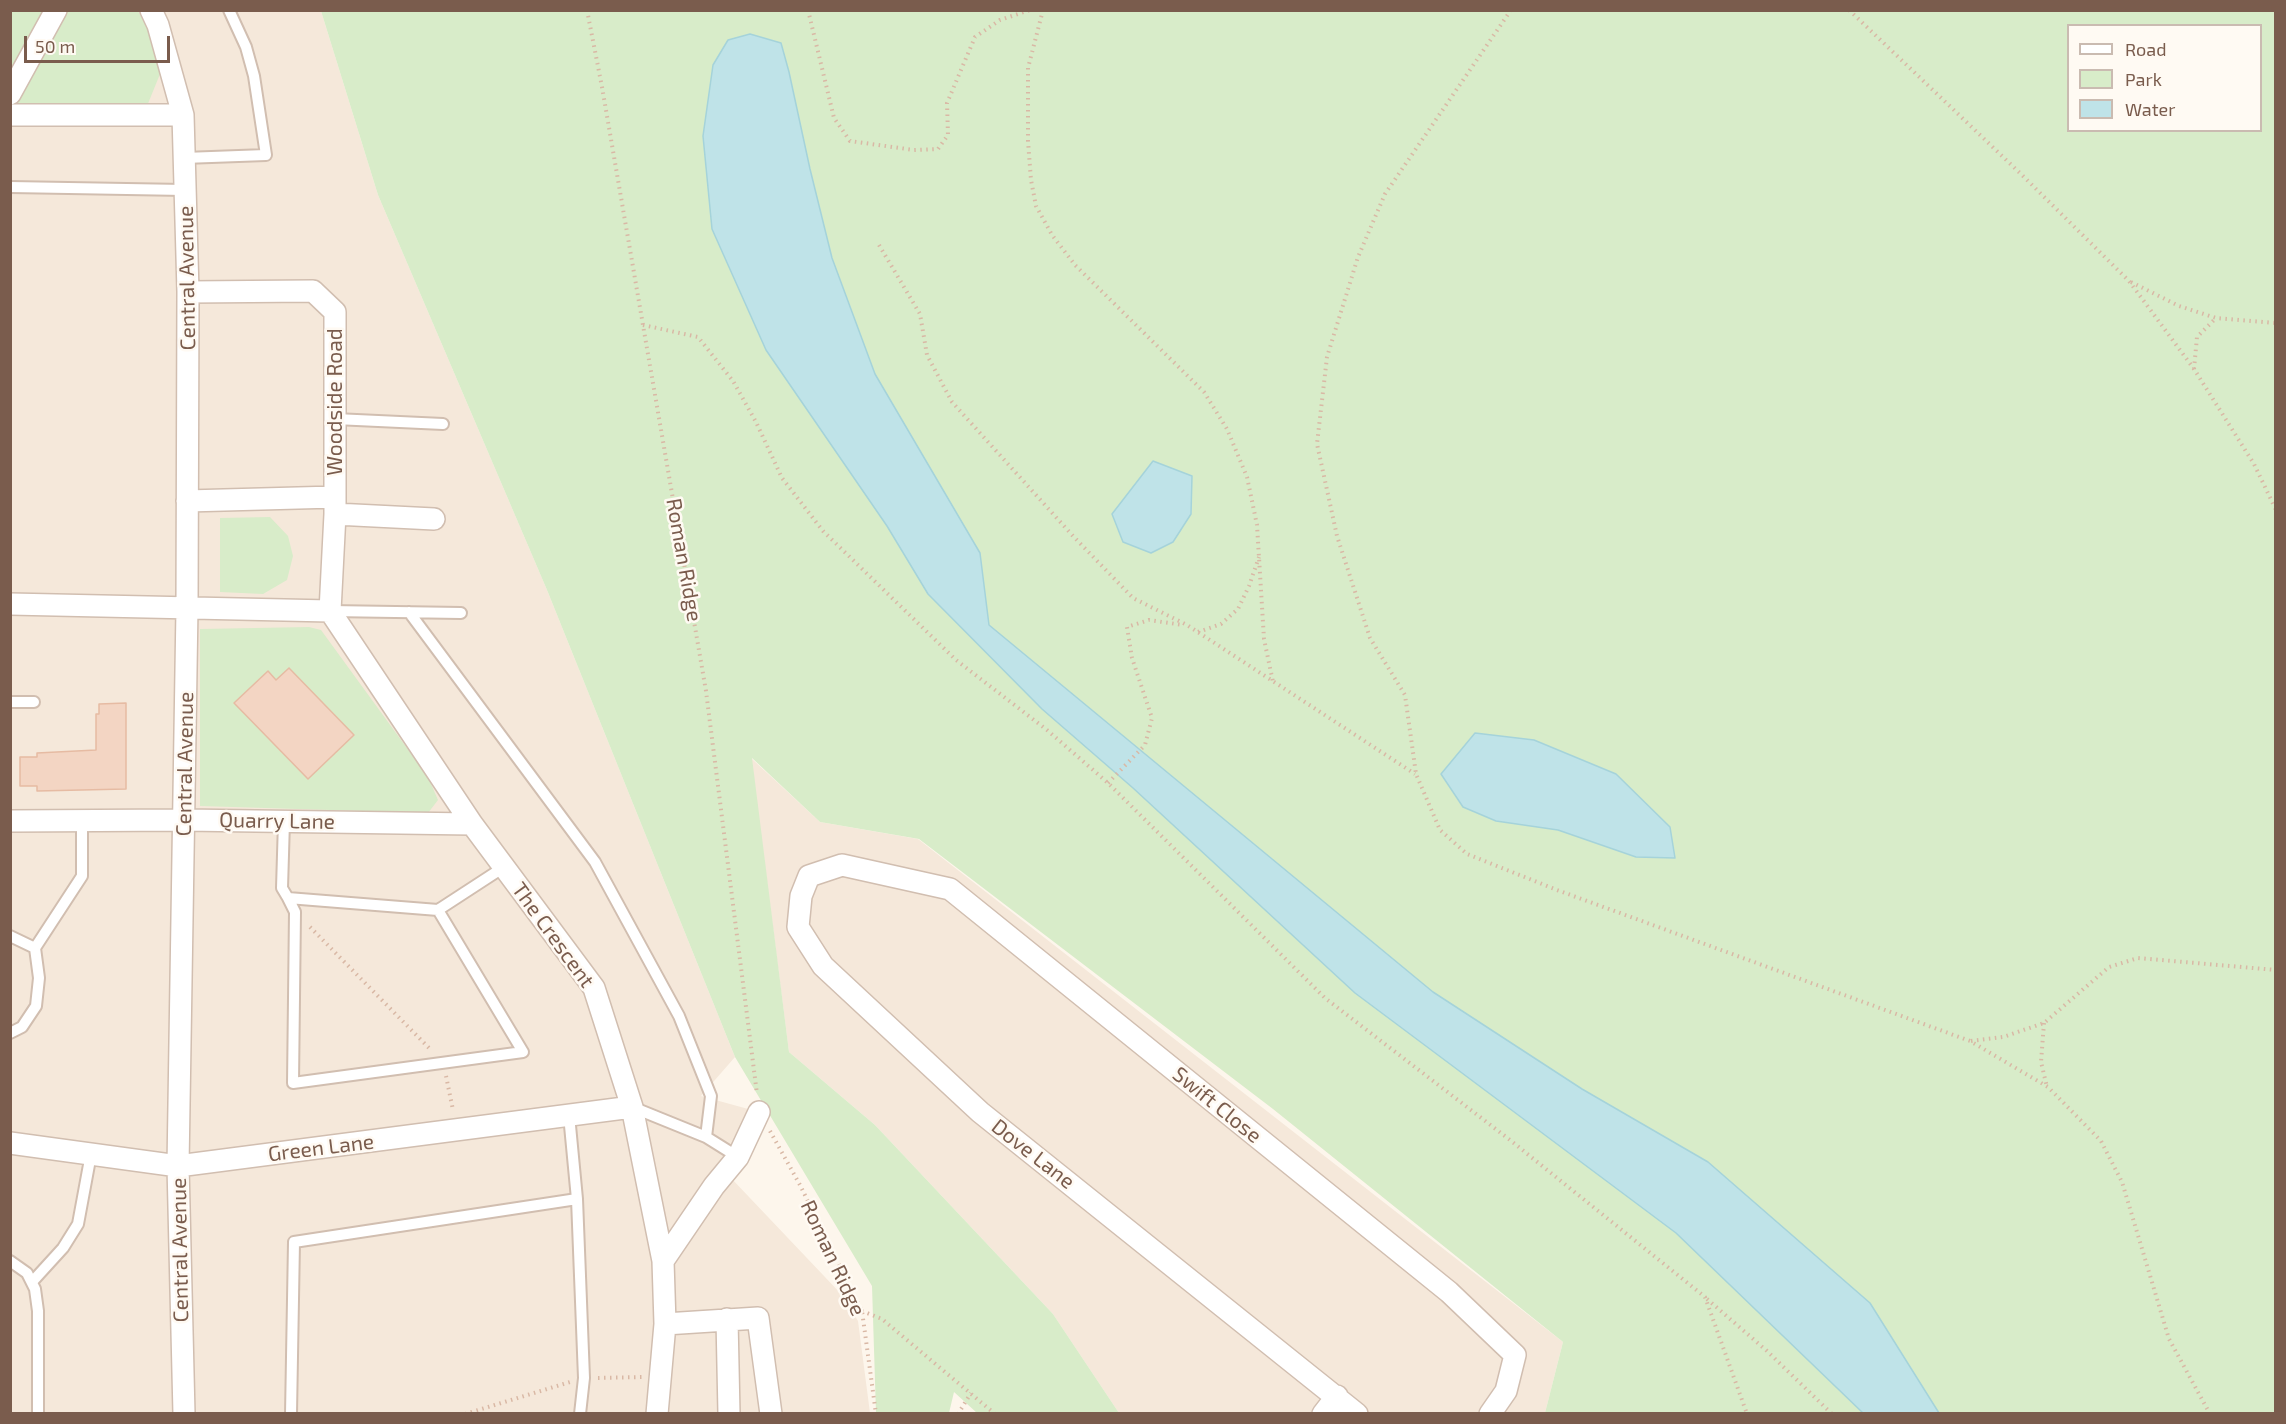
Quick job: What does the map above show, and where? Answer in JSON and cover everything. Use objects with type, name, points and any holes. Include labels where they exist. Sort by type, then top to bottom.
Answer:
[{"type":"street","points":[[10,94],[56,10]]},
{"type":"street","name":"Central Avenue","points":[[151,10],[158,25],[183,115],[188,292],[187,608],[178,1167],[184,1413]]},
{"type":"street","points":[[10,115],[183,115]]},
{"type":"street","name":"Woodside Road","points":[[188,292],[313,291],[334,312],[335,505],[330,610]]},
{"type":"street","points":[[187,501],[335,505],[434,519]]},
{"type":"street","points":[[10,604],[330,610]]},
{"type":"street","name":"The Crescent","points":[[330,610],[472,824],[594,988],[632,1107],[663,1262],[665,1324],[657,1413]]},
{"type":"street","name":"Quarry Lane","points":[[10,821],[184,820],[472,824]]},
{"type":"street","name":"Dove Lane","points":[[842,866],[809,876],[801,896],[798,927],[823,966],[980,1112],[1357,1413]]},
{"type":"street","name":"Swift Close","points":[[842,866],[950,889],[1449,1292],[1515,1355],[1506,1391],[1490,1413]]},
{"type":"street","name":"Green Lane","points":[[10,1143],[178,1167],[632,1107]]},
{"type":"street","points":[[663,1262],[714,1186],[738,1156],[759,1112]]},
{"type":"street","points":[[665,1324],[758,1318],[771,1413]]},
{"type":"street","points":[[727,1319],[729,1413]]},
{"type":"street","points":[[1323,1413],[1337,1396]]},
{"type":"lane","points":[[184,158],[266,155],[254,76],[246,47],[229,10]]},
{"type":"lane","points":[[10,187],[185,190]]},
{"type":"lane","points":[[335,419],[443,424]]},
{"type":"lane","points":[[330,610],[461,613]]},
{"type":"lane","points":[[409,612],[595,862],[679,1016],[711,1096],[706,1137]]},
{"type":"lane","points":[[10,702],[34,702]]},
{"type":"lane","points":[[10,1033],[22,1027],[36,1006],[39,978],[34,948],[82,876],[82,821]]},
{"type":"lane","points":[[284,821],[282,888],[295,912],[293,1083],[523,1052],[438,910]]},
{"type":"lane","points":[[288,898],[438,910],[504,867]]},
{"type":"lane","points":[[10,936],[34,948]]},
{"type":"lane","points":[[632,1107],[706,1137],[738,1156]]},
{"type":"lane","points":[[569,1115],[577,1199],[584,1378],[580,1413]]},
{"type":"lane","points":[[32,1282],[63,1248],[78,1224],[91,1154]]},
{"type":"lane","points":[[291,1413],[294,1242],[577,1199]]},
{"type":"lane","points":[[10,1261],[27,1273],[35,1289],[38,1311],[38,1413]]},
{"type":"path","name":"Roman Ridge","points":[[587,10],[706,691],[759,1112],[800,1185],[862,1311],[876,1413]]},
{"type":"path","points":[[808,10],[834,118],[850,141],[914,150],[938,149],[948,135],[947,103],[975,37],[1000,20],[1030,10]]},
{"type":"path","points":[[1043,10],[1028,68],[1030,180],[1036,206],[1052,235],[1075,265],[1204,392],[1227,429],[1247,477],[1257,525],[1264,639],[1273,682]]},
{"type":"path","points":[[1512,10],[1385,194],[1358,257],[1327,357],[1317,444],[1337,536],[1370,638],[1405,695],[1416,774],[1440,830],[1467,854],[1557,890],[1970,1041],[2048,1087],[2101,1141],[2122,1182],[2169,1339],[2210,1413]]},
{"type":"path","points":[[1850,10],[2129,281],[2194,369],[2254,464],[2276,510]]},
{"type":"path","points":[[879,245],[920,314],[927,355],[952,402],[1073,536],[1133,598],[1186,625],[1416,774]]},
{"type":"path","points":[[2129,281],[2179,306],[2216,318],[2276,323]]},
{"type":"path","points":[[2194,369],[2197,337],[2216,318]]},
{"type":"path","points":[[643,325],[698,337],[733,381],[756,422],[782,478],[823,531],[956,660],[1047,730],[1108,783],[1324,998],[1510,1140],[1705,1297],[1767,1350],[1832,1413]]},
{"type":"path","points":[[1197,632],[1221,624],[1238,609],[1260,555]]},
{"type":"path","points":[[1108,783],[1145,745],[1152,718],[1132,658],[1127,627],[1149,620],[1186,625]]},
{"type":"path","points":[[295,912],[443,1062],[458,1130]]},
{"type":"path","points":[[1970,1041],[2003,1036],[2044,1023],[2109,966],[2138,958],[2276,970]]},
{"type":"path","points":[[2044,1023],[2041,1062],[2048,1087]]},
{"type":"path","points":[[1705,1297],[1747,1413]]},
{"type":"path","points":[[862,1311],[882,1319],[995,1413]]},
{"type":"path","points":[[465,1413],[584,1378],[660,1376]]},
{"type":"path","points":[[958,1413],[971,1393]]},
{"type":"shaded area","points":[[10,11],[321,11],[378,195],[547,590],[735,1057],[701,1096],[759,1112],[731,1178],[843,1296],[858,1321],[870,1413],[11,1413]]},
{"type":"shaded area","points":[[751,758],[820,822],[918,839],[1563,1342],[1545,1413],[1119,1413],[1053,1314],[875,1125],[789,1052]]},
{"type":"green space","points":[[10,11],[138,11],[146,25],[160,74],[147,106],[11,107]]},
{"type":"green space","points":[[321,11],[2275,11],[2275,1413],[1545,1413],[1563,1342],[1273,1109],[919,839],[820,822],[752,758],[789,1052],[875,1125],[1053,1314],[1119,1413],[977,1413],[954,1392],[949,1413],[876,1413],[872,1286],[735,1057],[547,590],[378,195]]},
{"type":"green space","points":[[270,517],[288,536],[293,556],[287,580],[263,594],[220,592],[220,518]]},
{"type":"green space","points":[[309,627],[321,630],[428,777],[438,800],[428,813],[200,806],[200,629]]},
{"type":"water","points":[[750,34],[781,43],[832,258],[875,374],[980,553],[989,625],[1433,992],[1582,1089],[1708,1162],[1870,1303],[1939,1413],[1863,1413],[1676,1233],[1355,993],[1133,788],[1042,709],[928,594],[887,526],[766,350],[712,229],[703,136],[713,65],[728,40]]},
{"type":"water","points":[[1153,461],[1192,476],[1191,514],[1173,542],[1151,553],[1123,542],[1112,514]]},
{"type":"water","points":[[1475,733],[1534,740],[1616,774],[1670,827],[1675,858],[1636,857],[1558,830],[1496,821],[1463,807],[1441,774]]},
{"type":"building","points":[[289,668],[354,735],[308,779],[234,703],[268,671],[276,680]]},
{"type":"building","points":[[126,703],[126,789],[37,791],[37,786],[20,786],[20,757],[37,757],[37,753],[96,750],[96,714],[99,714],[99,704]]}]
